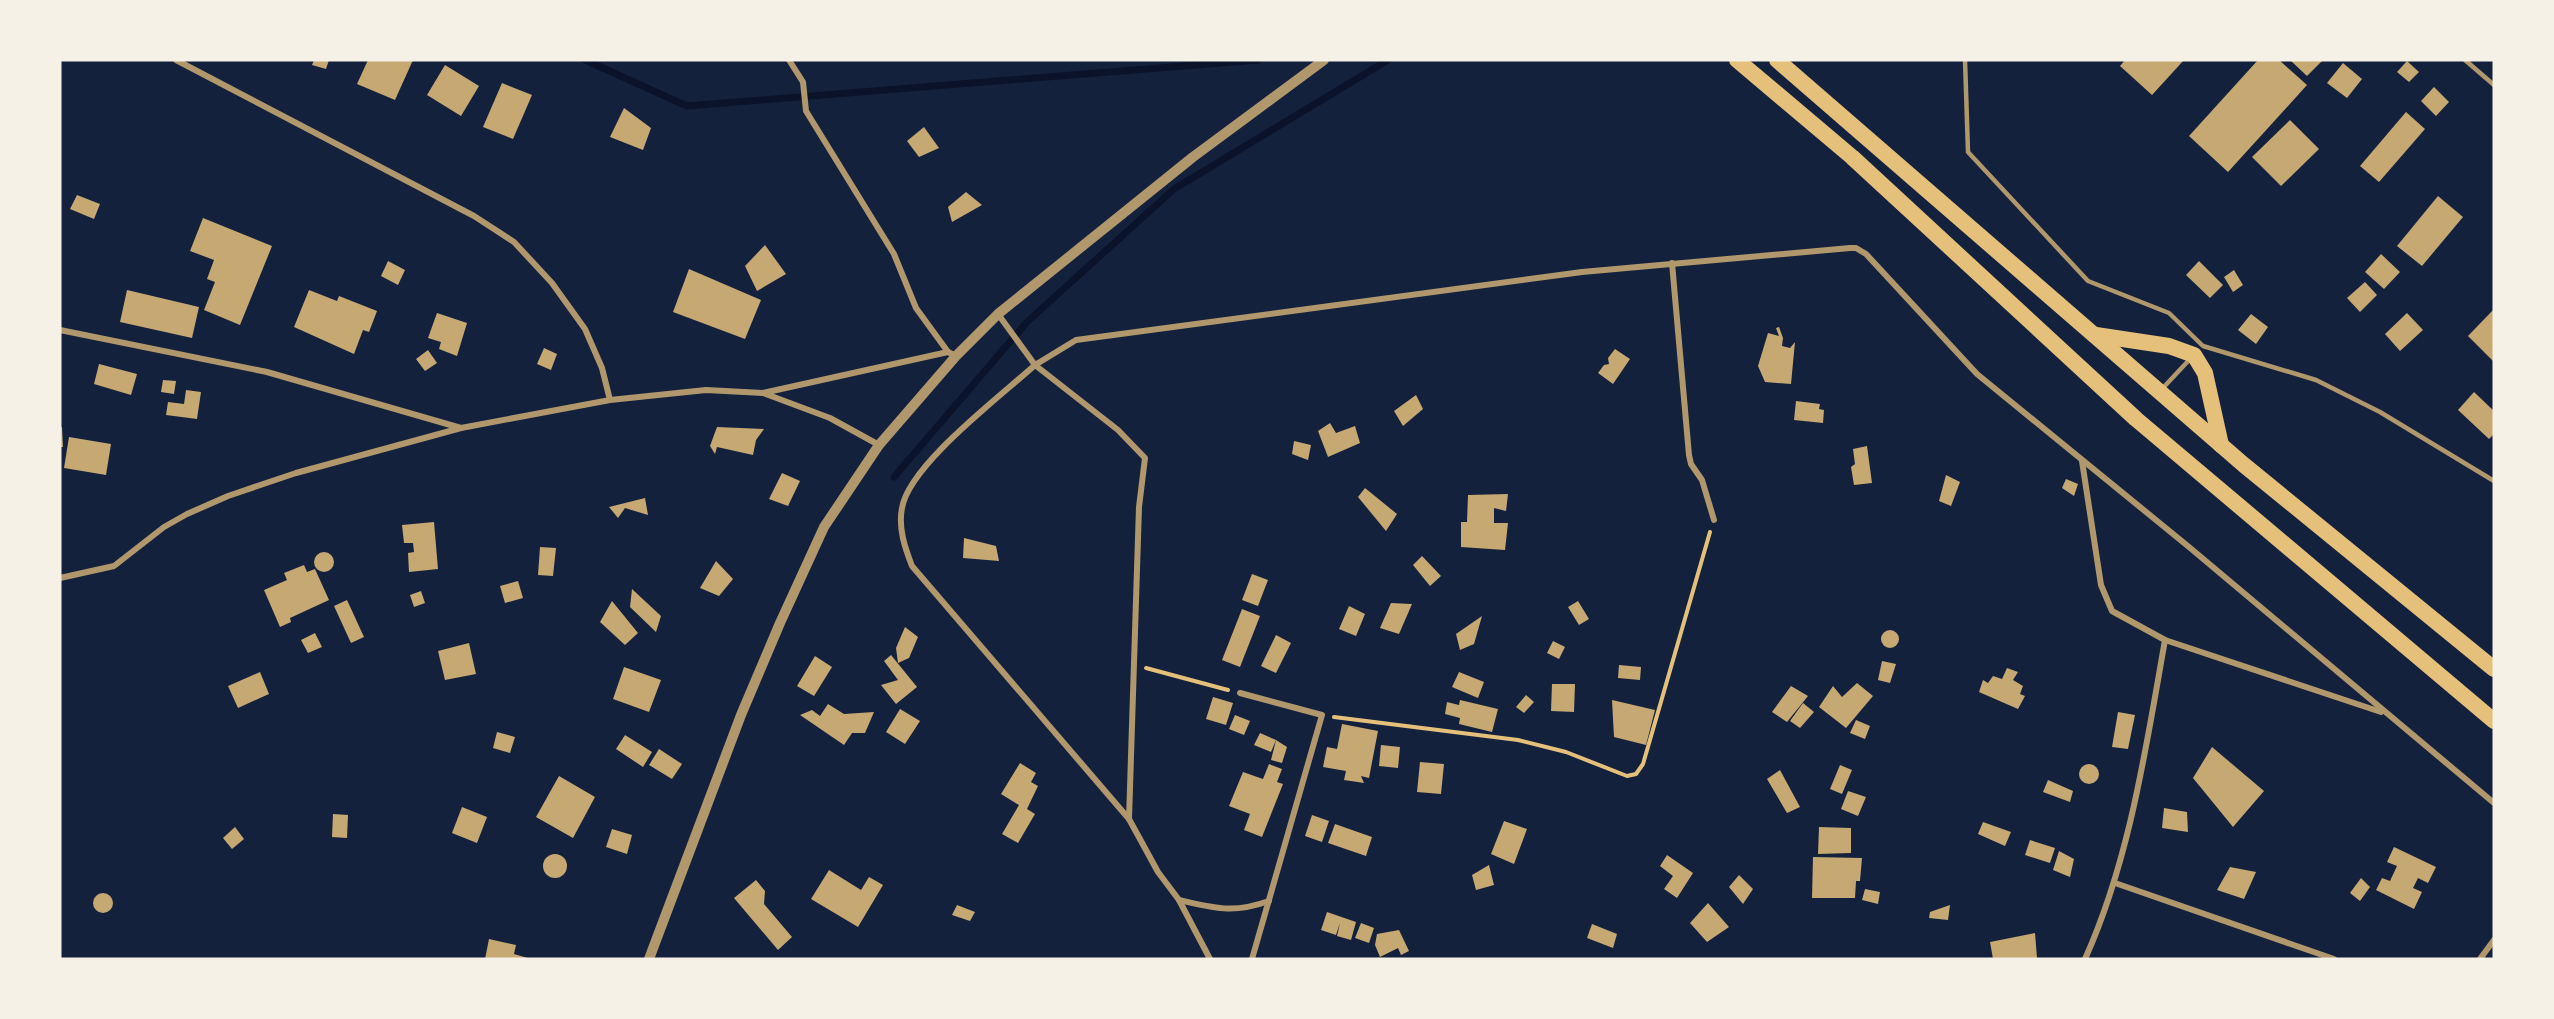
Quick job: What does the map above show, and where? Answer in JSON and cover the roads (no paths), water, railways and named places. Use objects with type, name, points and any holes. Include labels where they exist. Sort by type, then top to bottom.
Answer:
[{"type":"highway","points":[[1737,60],[1852,157],[2136,419],[2494,721]]},
{"type":"highway","points":[[1777,60],[2221,445],[2494,669]]},
{"type":"highway","points":[[2096,335],[2198,350],[2221,445]]},
{"type":"street","points":[[176,60],[474,216],[514,242],[552,283],[585,329],[602,368],[610,400]]},
{"type":"street","points":[[789,60],[802,82],[806,111],[894,254],[916,308],[952,354]]},
{"type":"street","points":[[649,959],[741,714],[780,622],[824,526],[879,445],[952,354],[998,314],[1193,157],[1324,60]]},
{"type":"street","points":[[1210,959],[1179,900],[1158,872],[1129,819],[912,566],[903,543],[902,508],[908,491],[926,464],[1035,365],[1076,340],[1582,272],[1856,248],[1866,254],[1977,374],[2189,547],[2494,804]]},
{"type":"street","points":[[1672,264],[1689,455],[1702,480],[1714,520]]},
{"type":"street","points":[[998,314],[1035,365],[1123,434],[1145,458],[1139,507],[1129,819]]},
{"type":"street","points":[[60,330],[267,372],[461,428]]},
{"type":"street","points":[[60,578],[114,566],[164,527],[228,496],[296,473],[461,428],[610,400],[706,390],[763,393],[952,354]]},
{"type":"street","points":[[763,393],[830,418],[879,445]]},
{"type":"street","points":[[2082,460],[2107,604],[2112,611],[2165,640],[2385,714]]},
{"type":"street","points":[[2085,959],[2115,883],[2150,729],[2165,640]]},
{"type":"street","points":[[1240,693],[1322,715],[1252,959]]},
{"type":"street","points":[[2115,883],[2334,959]]},
{"type":"street","points":[[1179,900],[1222,909],[1246,909],[1269,901]]},
{"type":"street","points":[[2480,959],[2494,940]]},
{"type":"lane","points":[[1965,60],[1968,152],[2088,281],[2169,313],[2198,350],[2316,380],[2380,412],[2494,481]]},
{"type":"lane","points":[[2465,60],[2494,85]]},
{"type":"lane","points":[[2161,391],[2198,350]]},
{"type":"waterway","points":[[585,60],[687,106],[1258,60]]},
{"type":"waterway","points":[[894,477],[1027,322],[1174,189],[1388,60]]}]
